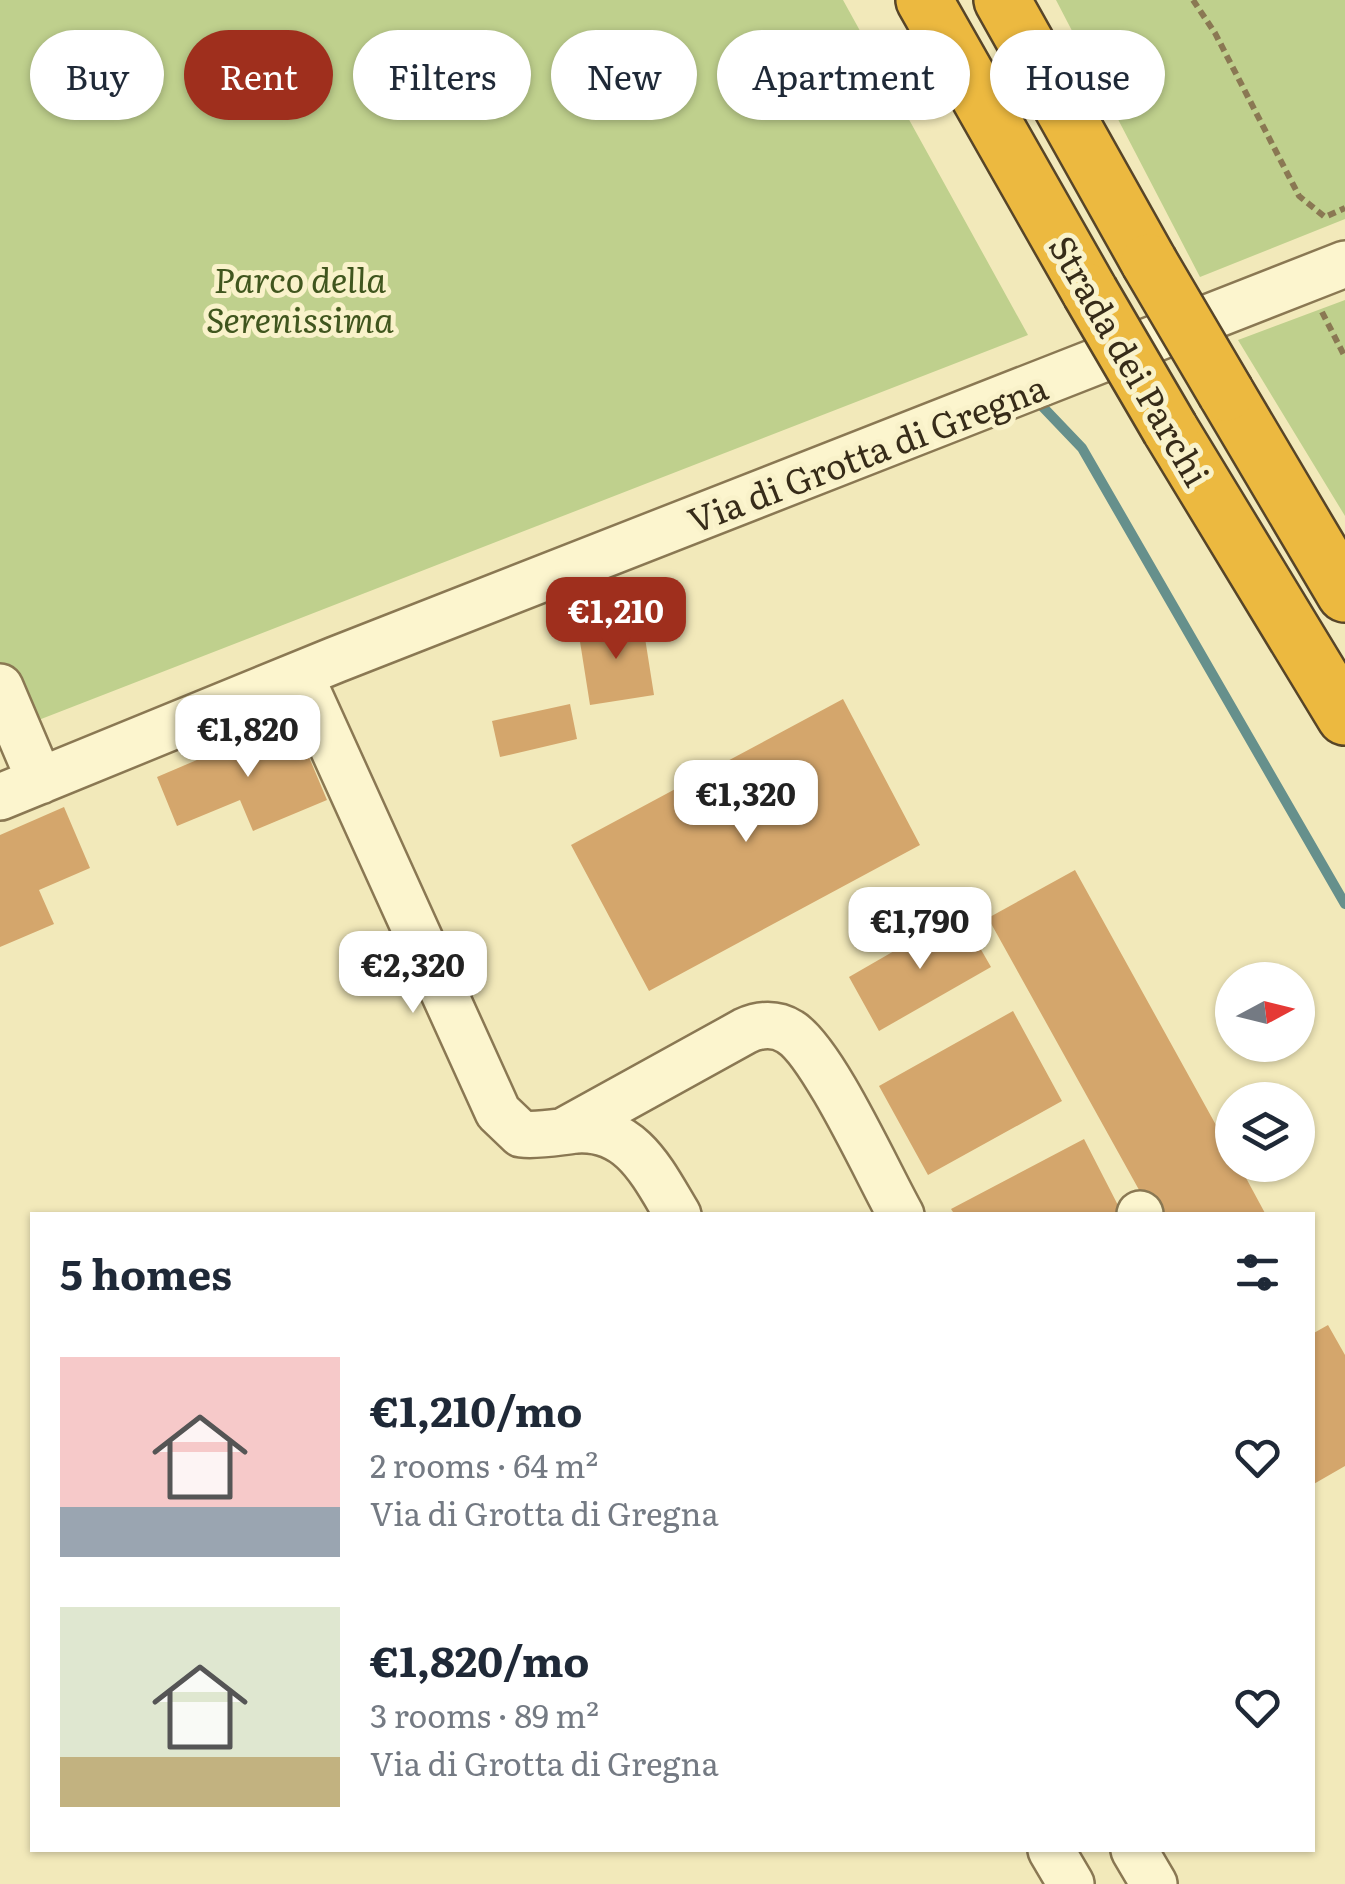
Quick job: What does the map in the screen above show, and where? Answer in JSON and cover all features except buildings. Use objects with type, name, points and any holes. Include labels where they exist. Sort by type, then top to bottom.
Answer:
[{"type":"highway","name":"Strada dei Parchi","points":[[924,0],[1170,430],[1345,717]]},
{"type":"highway","name":"Strada dei Parchi","points":[[1002,0],[1148,262],[1345,594]]},
{"type":"street","name":"Via di Grotta di Gregna","points":[[20,788],[1325,272]]},
{"type":"street","points":[[300,675],[498,1112],[521,1134],[598,1131],[625,1142],[648,1164],[676,1212]]},
{"type":"street","points":[[0,687],[20,788]]},
{"type":"street","points":[[562,1132],[745,1031],[778,1027],[796,1036],[817,1063],[899,1212]]},
{"type":"street","points":[[1052,1852],[1071,1884]]},
{"type":"street","points":[[1135,1852],[1154,1884]]},
{"type":"path","points":[[1192,0],[1215,34],[1298,196],[1326,216],[1345,208]]},
{"type":"path","points":[[1325,272],[1345,357]]},
{"type":"green space","name":"Parco della Serenissima","points":[[0,0],[843,0],[860,30],[717,30],[717,120],[909,120],[1028,335],[0,735]]},
{"type":"green space","points":[[1056,0],[1345,0],[1345,219],[1200,277],[1118,120],[1165,120],[1165,30],[1072,30]]},
{"type":"green space","points":[[1345,300],[1345,516],[1238,340]]},
{"type":"waterway","points":[[1039,403],[1082,448],[1345,904]]}]
